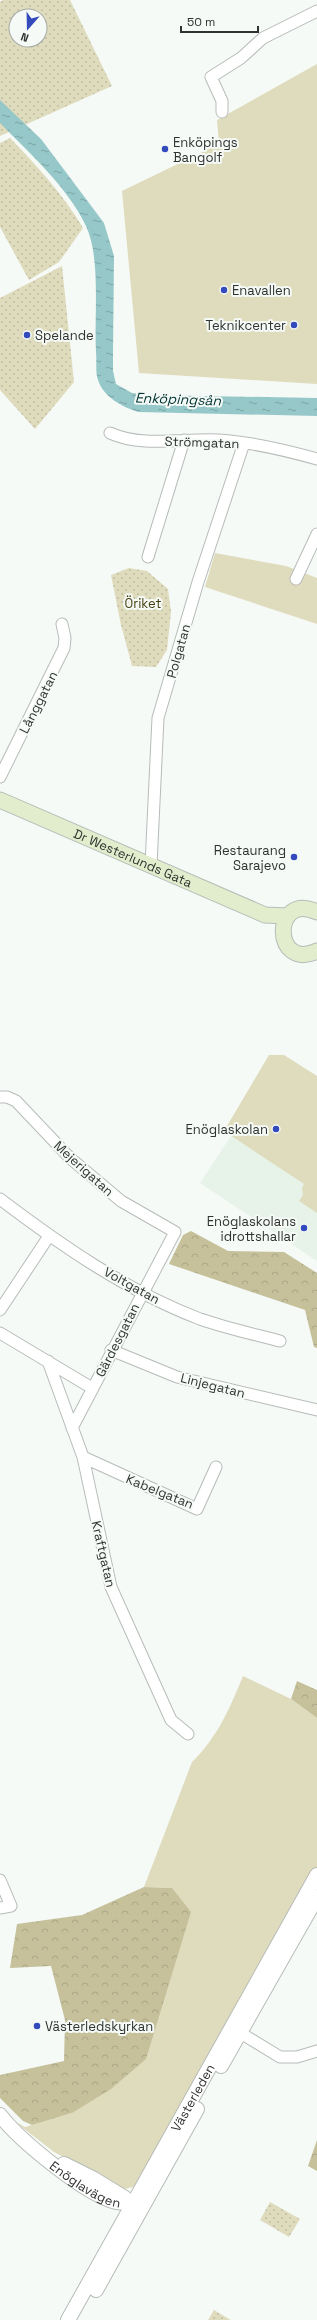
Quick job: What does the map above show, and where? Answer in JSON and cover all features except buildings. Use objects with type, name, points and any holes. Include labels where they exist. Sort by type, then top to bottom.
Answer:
[{"type":"main road","name":"Dr Westerlunds Gata","points":[[0,800],[265,915],[282,931],[285,942],[295,952],[303,954],[317,951]]},
{"type":"main road","name":"Dr Westerlunds Gata","points":[[265,915],[288,916],[298,909],[305,908],[317,912]]},
{"type":"main road","points":[[282,931],[288,916]]},
{"type":"street","points":[[222,112],[222,101],[211,77],[241,58],[263,38],[317,11]]},
{"type":"street","name":"Strömgatan","points":[[110,433],[140,441],[219,440],[244,443],[282,450],[317,459]]},
{"type":"street","points":[[148,557],[184,440]]},
{"type":"street","name":"Polgatan","points":[[151,865],[158,718],[198,582],[244,443]]},
{"type":"street","points":[[296,579],[317,534]]},
{"type":"street","name":"Långgatan","points":[[0,777],[64,648],[65,638],[62,624]]},
{"type":"street","name":"Mejerigatan","points":[[0,1097],[7,1096],[16,1101],[70,1158],[121,1201],[175,1232]]},
{"type":"street","name":"Voltgatan","points":[[0,1199],[49,1236],[141,1293],[201,1319],[280,1341]]},
{"type":"street","name":"Gärdesgatan","points":[[72,1428],[111,1350],[175,1232]]},
{"type":"street","points":[[0,1310],[49,1236]]},
{"type":"street","points":[[0,1333],[92,1388]]},
{"type":"street","name":"Linjegatan","points":[[111,1350],[177,1377],[317,1410]]},
{"type":"street","name":"Kraftgatan","points":[[48,1361],[83,1458],[111,1587],[171,1720],[188,1734]]},
{"type":"street","name":"Kabelgatan","points":[[83,1458],[197,1509],[216,1467]]},
{"type":"street","name":"Västerleden","points":[[68,2320],[137,2206],[236,2030],[317,1875]]},
{"type":"street","points":[[0,1880],[11,1906],[0,1908]]},
{"type":"street","name":"Västerleden","points":[[236,2030],[317,1897]]},
{"type":"street","points":[[236,2030],[280,2057],[297,2057],[317,2051]]},
{"type":"street","name":"Enöglavägen","points":[[0,2115],[12,2130],[44,2157],[70,2167],[94,2179],[137,2206]]},
{"type":"street","name":"Västerleden","points":[[79,2320],[137,2206]]},
{"type":"shaded area","name":"Enöglaskolan","points":[[284,1056],[317,1076],[317,1261],[200,1183]]},
{"type":"green space","points":[[3,0],[70,0],[112,86],[0,136],[0,2]]},
{"type":"green space","name":"Enavallen","points":[[317,64],[317,384],[139,373],[122,191],[219,144],[217,120]]},
{"type":"green space","points":[[10,138],[50,181],[83,228],[59,262],[29,280],[0,227],[0,143]]},
{"type":"green space","points":[[62,266],[74,382],[35,429],[0,390],[0,298]]},
{"type":"green space","points":[[215,553],[286,566],[317,578],[317,624],[205,587]]},
{"type":"green space","name":"Öriket","points":[[129,568],[147,571],[168,589],[171,612],[167,650],[156,667],[132,666],[121,625],[111,575]]},
{"type":"green space","points":[[269,1055],[284,1055],[317,1076],[317,1213],[299,1201],[303,1195],[302,1188],[304,1184],[224,1131]]},
{"type":"green space","points":[[191,1231],[228,1251],[284,1252],[317,1273],[317,1348],[314,1347],[305,1310],[169,1264],[183,1235]]},
{"type":"green space","points":[[243,1676],[291,1699],[317,1718],[317,1868],[282,1930],[272,1939],[270,1953],[140,2183],[125,2189],[54,2152],[14,2121],[25,2127],[72,2113],[172,1888],[144,1887],[192,1762],[216,1733],[228,1711]]},
{"type":"green space","points":[[297,1681],[317,1690],[317,1718],[291,1699]]},
{"type":"green space","points":[[144,1887],[172,1888],[191,1912],[146,2059],[111,2089],[72,2113],[32,2125],[23,2121],[0,2098],[0,2075],[64,2061],[65,2020],[51,1966],[10,1968],[17,1924],[82,1915]]},
{"type":"green space","points":[[317,2140],[317,2171],[308,2166]]},
{"type":"green space","points":[[270,2202],[300,2219],[289,2237],[260,2220]]},
{"type":"green space","points":[[214,2310],[229,2319],[231,2320],[208,2320]]},
{"type":"water","name":"Enköpingsån","points":[[0,100],[41,139],[104,223],[114,256],[113,371],[116,384],[132,393],[150,395],[317,398],[317,416],[139,412],[121,405],[109,397],[104,392],[98,380],[97,374],[96,287],[94,254],[91,239],[86,226],[69,197],[47,171],[0,123]]},
{"type":"place","name":"Enköpings Bangolf","points":[[165,149]]},
{"type":"place","name":"Enavallen","points":[[224,290]]},
{"type":"place","name":"Teknikcenter","points":[[294,325]]},
{"type":"place","name":"Spelande","points":[[27,335]]},
{"type":"place","name":"Restaurang Sarajevo","points":[[294,857]]},
{"type":"place","name":"Enöglaskolan","points":[[276,1129]]},
{"type":"place","name":"Enöglaskolans idrottshallar","points":[[304,1228]]},
{"type":"place","name":"Västerledskyrkan","points":[[37,2026]]}]
